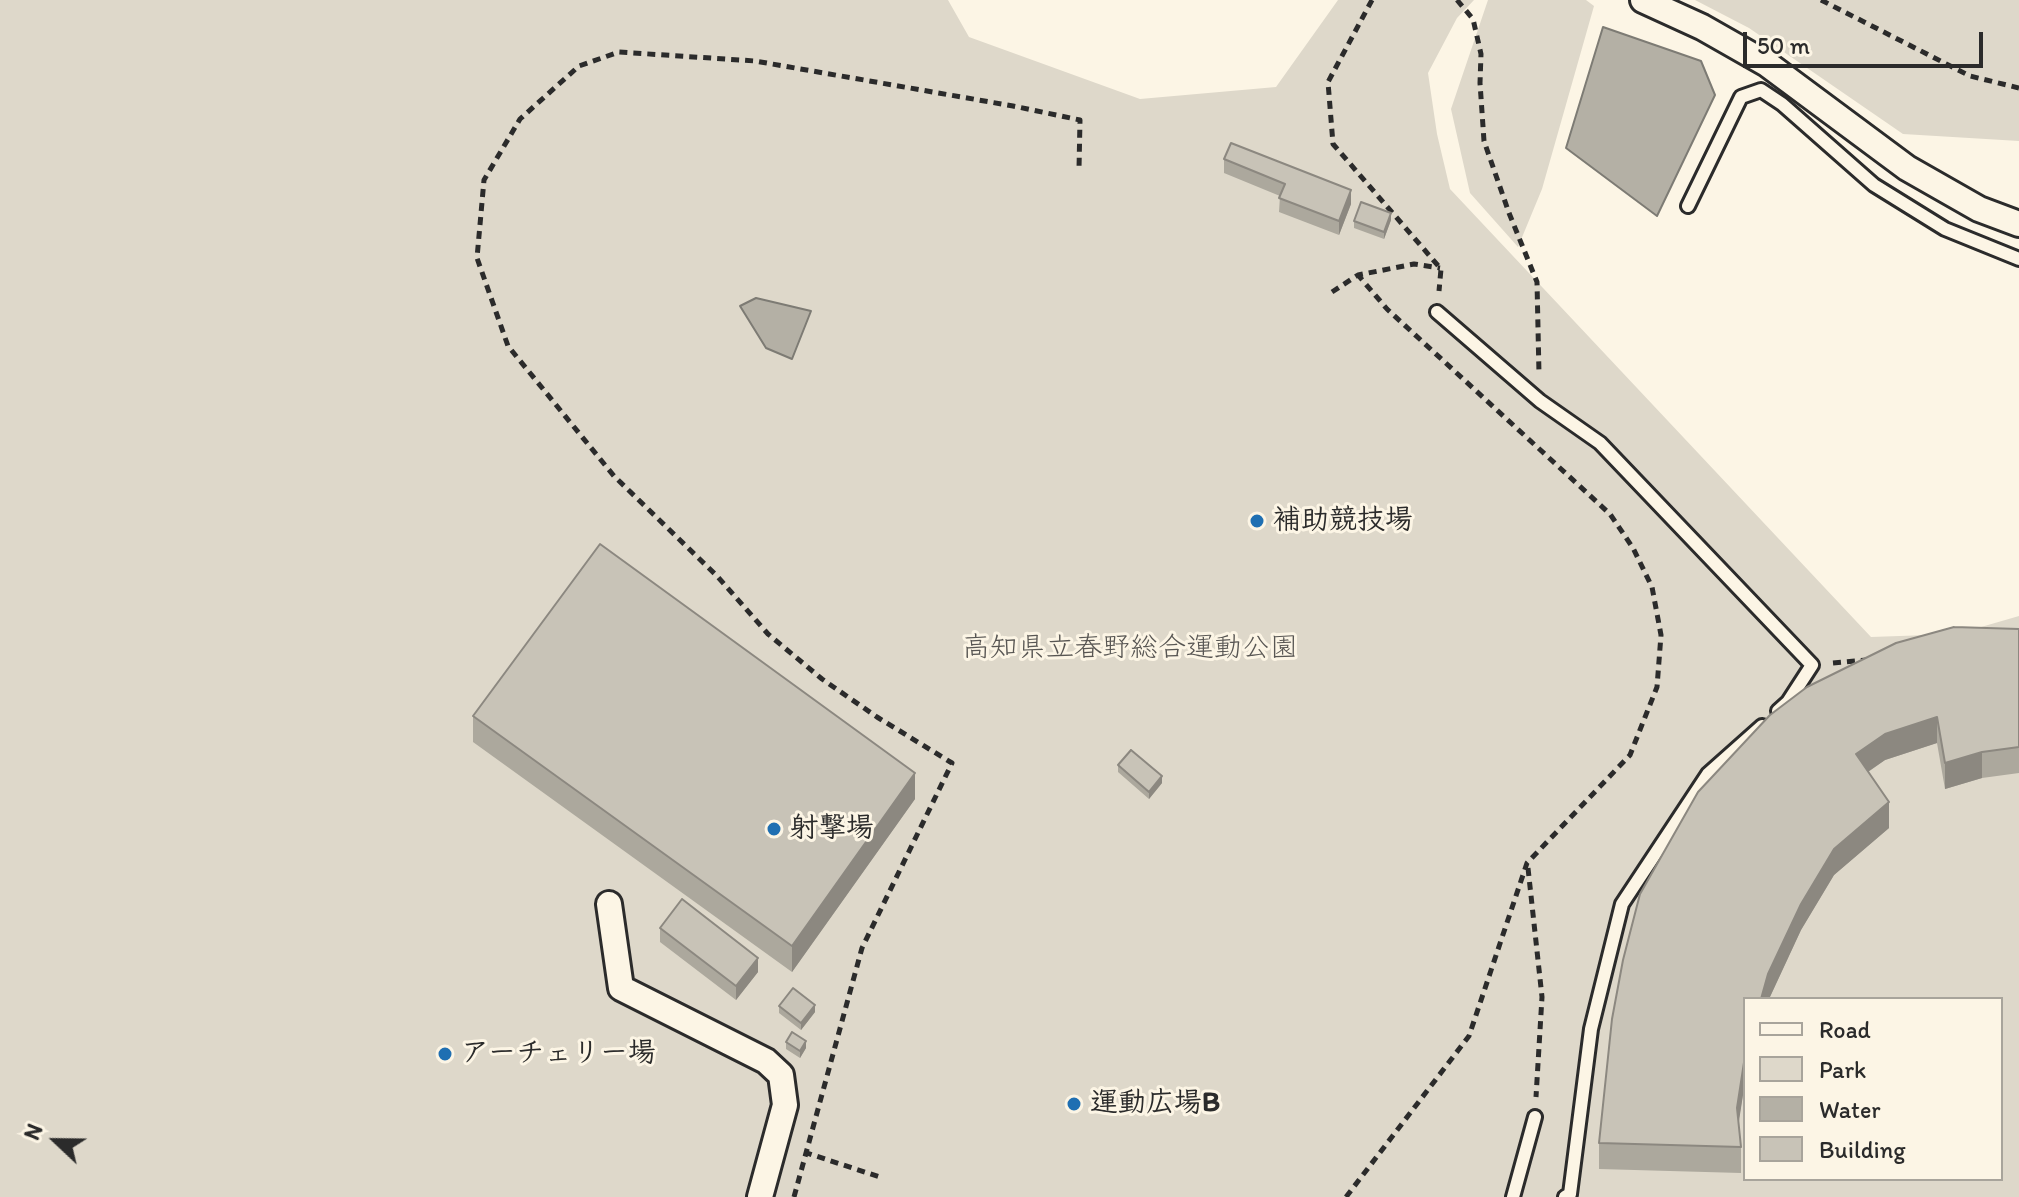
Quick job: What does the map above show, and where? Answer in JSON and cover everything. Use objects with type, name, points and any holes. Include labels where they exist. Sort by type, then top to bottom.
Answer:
[{"type":"street","points":[[1643,0],[1702,27],[1767,64],[1907,168],[1979,209],[2019,224]]},
{"type":"street","points":[[609,904],[621,988],[766,1061],[781,1075],[785,1105],[760,1197]]},
{"type":"lane","points":[[1688,206],[1741,97],[1761,90],[1782,104],[1874,185],[1945,229],[2019,259]]},
{"type":"lane","points":[[1437,312],[1540,401],[1600,443],[1812,665],[1788,702],[1708,774],[1622,904],[1591,1029],[1570,1194],[1565,1197]]},
{"type":"lane","points":[[1513,1197],[1535,1117]]},
{"type":"path","points":[[1372,0],[1328,82],[1333,144],[1441,269],[1437,312]]},
{"type":"path","points":[[1457,0],[1473,19],[1481,54],[1484,141],[1537,282],[1540,401]]},
{"type":"path","points":[[1821,0],[1970,76],[2019,88]]},
{"type":"path","points":[[794,1197],[862,948],[952,763],[822,679],[768,634],[717,576],[614,476],[508,346],[477,258],[484,180],[520,119],[579,66],[619,52],[755,61],[1080,120],[1079,169]]},
{"type":"path","points":[[1332,292],[1358,275],[1414,264],[1441,269]]},
{"type":"path","points":[[1346,1197],[1469,1036],[1527,863],[1630,755],[1657,687],[1661,635],[1652,587],[1633,548],[1610,514],[1387,309],[1358,275]]},
{"type":"path","points":[[1812,665],[1871,659]]},
{"type":"path","points":[[1527,863],[1542,997],[1535,1117]]},
{"type":"path","points":[[806,1152],[883,1178]]},
{"type":"green space","name":"高知県立春野総合運動公園","points":[[0,0],[948,0],[969,37],[1140,99],[1276,87],[1338,0],[1474,0],[1457,18],[1428,73],[1437,134],[1450,189],[1871,637],[1957,634],[2019,616],[2019,1197],[0,1197]]},
{"type":"green space","points":[[1488,0],[1586,0],[1594,6],[1542,189],[1518,247],[1470,193],[1451,109]]},
{"type":"green space","points":[[1695,0],[2019,0],[2019,141],[1903,134],[1749,28]]},
{"type":"water","points":[[1603,27],[1701,61],[1715,95],[1657,216],[1566,148]]},
{"type":"water","points":[[756,298],[811,311],[792,359],[766,348],[740,306]]},
{"type":"building","points":[[1231,143],[1351,190],[1339,221],[1279,198],[1285,184],[1224,159]]},
{"type":"building","points":[[1361,202],[1391,213],[1384,232],[1354,221]]},
{"type":"building","points":[[600,544],[915,773],[792,946],[473,716]]},
{"type":"building","points":[[1954,627],[2019,629],[2019,747],[1982,752],[1945,763],[1937,717],[1885,734],[1856,754],[1889,802],[1834,849],[1801,904],[1768,974],[1762,997],[1743,997],[1743,1069],[1737,1108],[1741,1147],[1599,1143],[1612,1019],[1640,894],[1698,792],[1770,715],[1807,687],[1896,643]]},
{"type":"building","points":[[1131,750],[1162,776],[1149,792],[1118,765]]},
{"type":"building","points":[[682,899],[758,958],[736,986],[660,928]]},
{"type":"building","points":[[793,988],[815,1005],[801,1023],[779,1006]]},
{"type":"building","points":[[792,1032],[806,1041],[800,1051],[786,1042]]},
{"type":"place","name":"補助競技場","points":[[1257,521]]},
{"type":"place","name":"射撃場","points":[[774,829]]},
{"type":"place","name":"アーチェリー場","points":[[445,1054]]},
{"type":"place","name":"運動広場B","points":[[1074,1104]]}]
